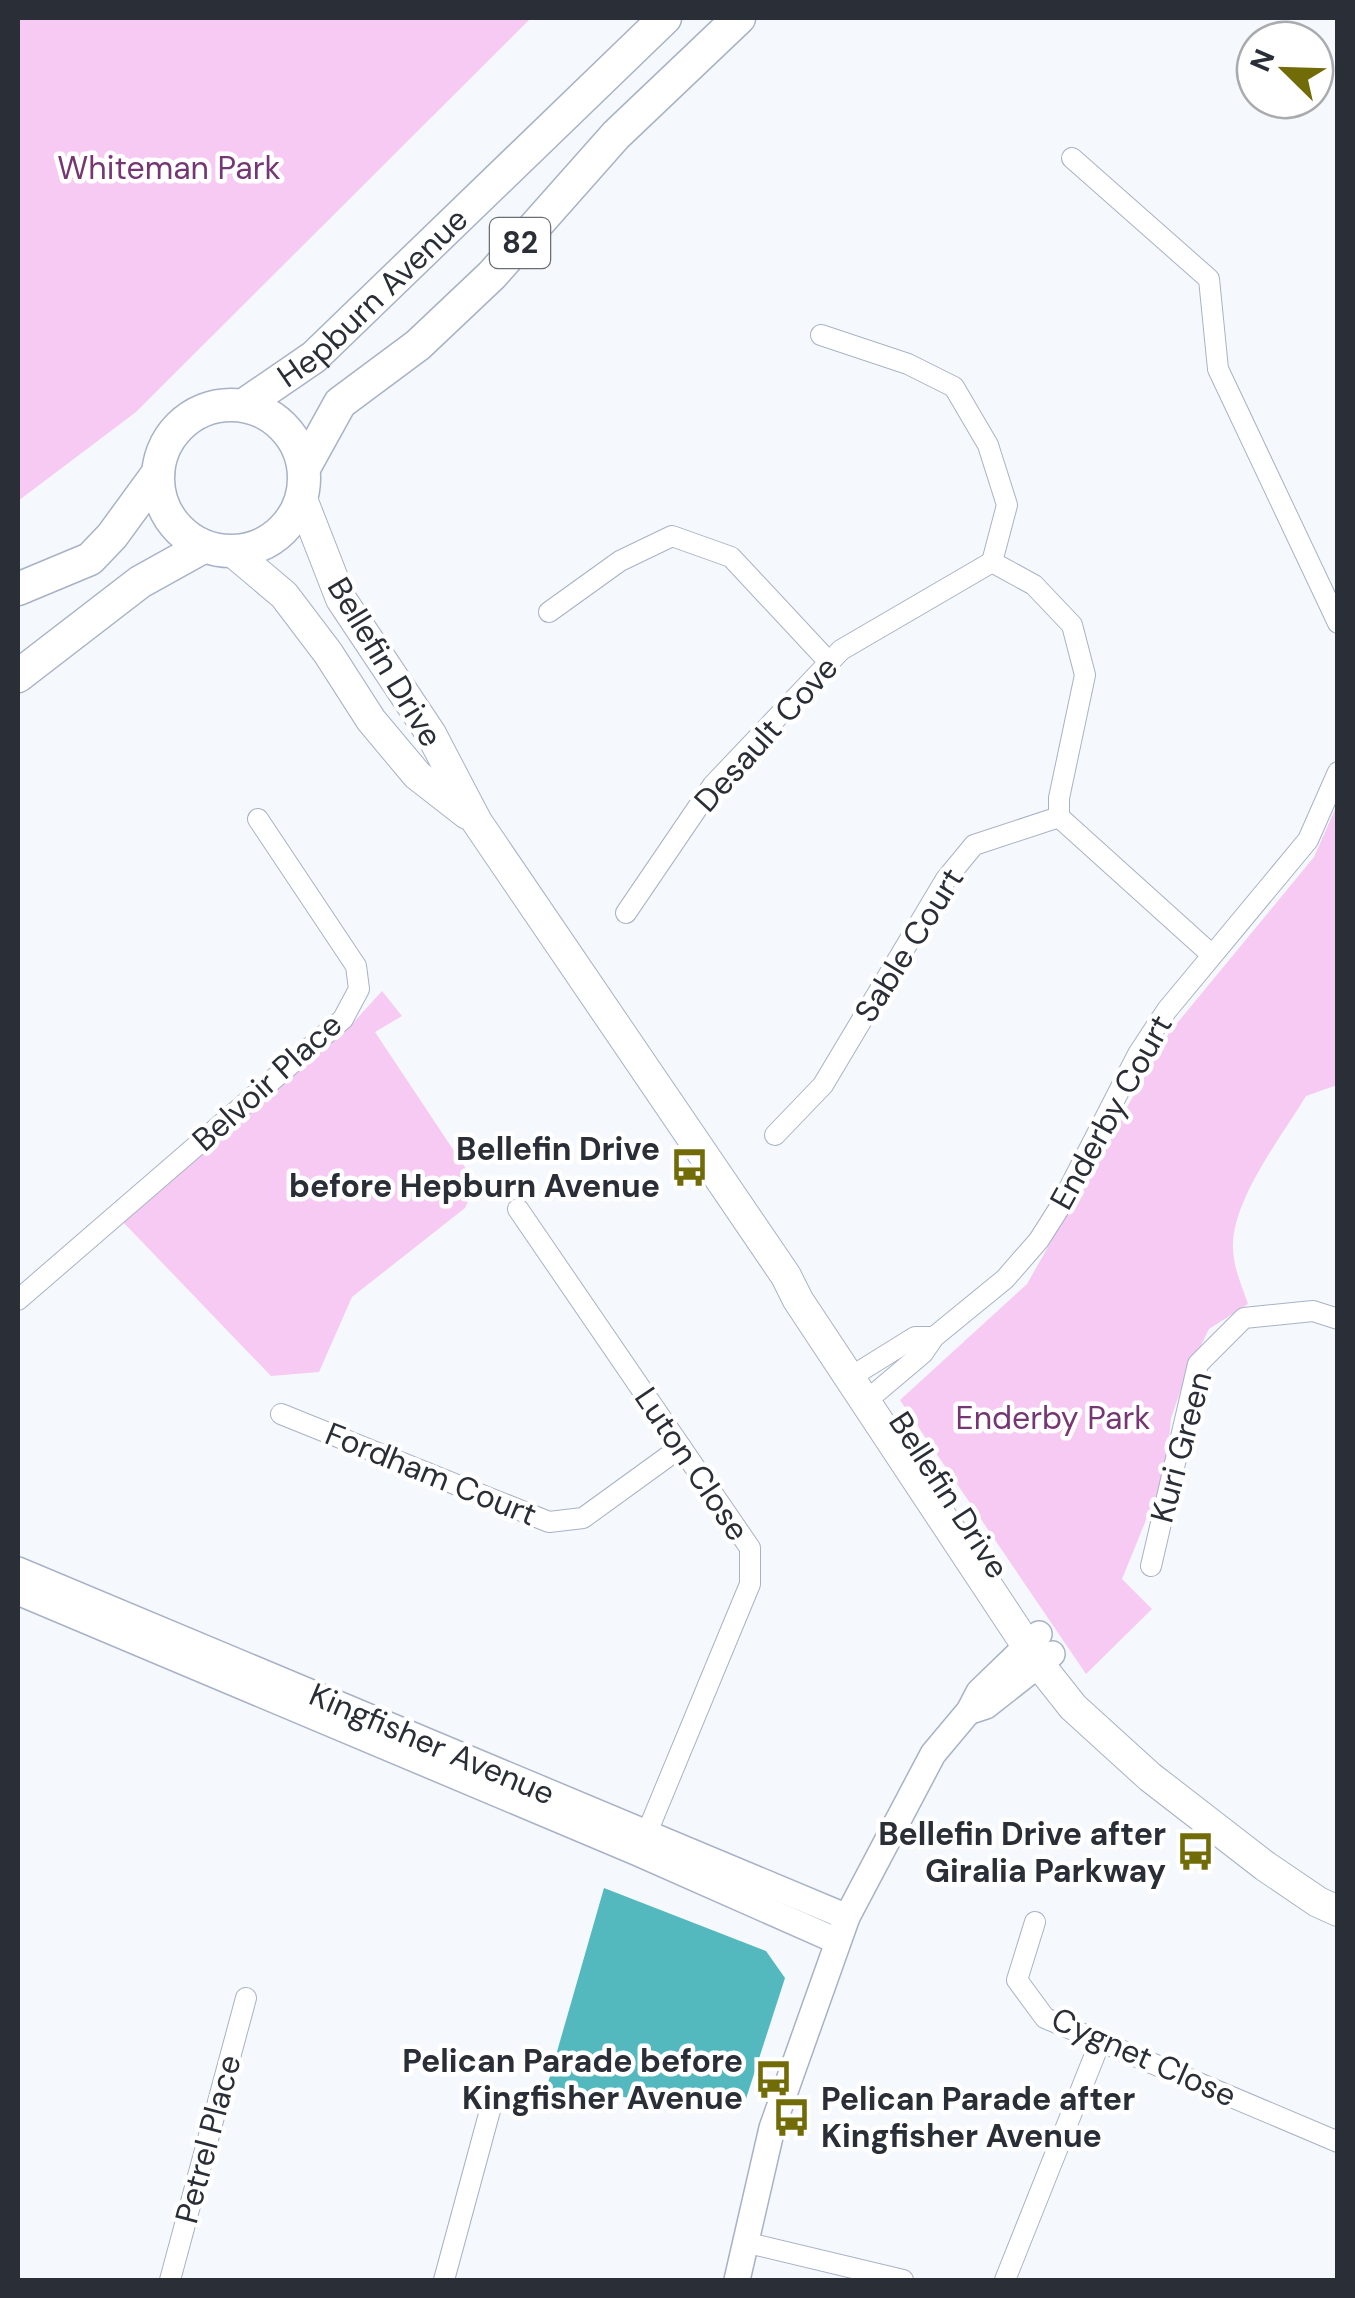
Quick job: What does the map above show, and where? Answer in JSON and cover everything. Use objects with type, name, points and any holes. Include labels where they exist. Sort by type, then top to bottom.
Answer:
[{"type":"main road","name":"Hepburn Avenue","points":[[244,405],[314,357],[665,18]]},
{"type":"main road","name":"Hepburn Avenue","points":[[303,484],[340,403],[418,345],[492,275],[616,135],[739,18]]},
{"type":"main road","name":"82","points":[[18,589],[90,559],[158,473],[166,444],[186,420],[214,406],[244,405]]},
{"type":"main road","points":[[244,405],[273,417],[294,439],[303,484]]},
{"type":"main road","points":[[158,473],[162,504],[178,530],[218,550]]},
{"type":"main road","name":"82","points":[[18,676],[140,582],[218,550],[263,545],[287,526],[303,484]]},
{"type":"main road","name":"Bellefin Drive","points":[[303,484],[341,599],[431,734],[477,822],[786,1276],[798,1300],[865,1384],[1073,1707],[1182,1803],[1265,1866],[1318,1902],[1338,1910]]},
{"type":"main road","name":"Bellefin Drive","points":[[218,550],[284,596],[328,653],[371,720],[417,775],[477,822]]},
{"type":"street","points":[[1072,158],[1210,279],[1218,369],[1338,623]]},
{"type":"street","points":[[820,335],[908,364],[954,387],[988,445],[1007,505],[992,562],[1034,585],[1072,625],[1085,675],[1059,798],[1059,818],[1212,955]]},
{"type":"street","points":[[549,612],[620,561],[672,536],[730,557],[829,662]]},
{"type":"street","name":"Desault Cove","points":[[626,913],[713,785],[841,650],[992,562]]},
{"type":"street","name":"Enderby Court","points":[[865,1384],[914,1337],[934,1338],[1005,1280],[1038,1240],[1138,1054],[1167,1010],[1308,840],[1338,772]]},
{"type":"street","name":"Sable Court","points":[[775,1135],[823,1085],[946,878],[974,845],[1059,818]]},
{"type":"street","name":"Belvoir Place","points":[[18,1300],[343,1019],[359,989],[356,966],[258,819]]},
{"type":"street","name":"Luton Close","points":[[518,1209],[750,1548],[750,1584],[642,1844]]},
{"type":"street","name":"Kuri Green","points":[[1151,1566],[1198,1364],[1244,1318],[1313,1311],[1338,1319]]},
{"type":"street","name":"Fordham Court","points":[[281,1414],[548,1522],[583,1518],[680,1447]]},
{"type":"street","name":"Kingfisher Avenue","points":[[18,1570],[842,1929]]},
{"type":"street","name":"Kingfisher Avenue","points":[[18,1592],[642,1844]]},
{"type":"street","points":[[737,2280],[772,2128],[842,1929],[933,1754],[970,1711],[986,1706],[1039,1649]]},
{"type":"street","name":"Cygnet Close","points":[[1035,1922],[1018,1980],[1045,2018],[1338,2142]]},
{"type":"street","name":"Petrel Place","points":[[170,2280],[246,1998]]},
{"type":"street","points":[[1005,2280],[1100,2042]]},
{"type":"street","points":[[444,2280],[492,2103]]},
{"type":"street","points":[[744,2242],[903,2280]]},
{"type":"green space","name":"Whiteman Park","points":[[18,18],[531,18],[136,412],[18,501]]},
{"type":"green space","name":"Enderby Park","points":[[1337,805],[1337,1085],[1306,1096],[1261,1167],[1242,1206],[1233,1251],[1248,1304],[1209,1329],[1185,1378],[1171,1418],[1166,1471],[1122,1579],[1152,1609],[1086,1674],[900,1400],[1027,1284],[1169,1033],[1314,857]]},
{"type":"green space","points":[[382,991],[402,1016],[375,1032],[476,1184],[465,1208],[352,1297],[319,1372],[271,1376],[122,1221],[353,1023]]},
{"type":"water","points":[[604,1888],[766,1951],[785,1978],[743,2108],[546,2090]]},
{"type":"place","name":"Bellefin Drive before Hepburn Avenue","points":[[690,1167]]},
{"type":"place","name":"Bellefin Drive after Giralia Parkway","points":[[1196,1852]]},
{"type":"place","name":"Pelican Parade before Kingfisher Avenue","points":[[773,2079]]},
{"type":"place","name":"Pelican Parade after Kingfisher Avenue","points":[[791,2117]]}]
